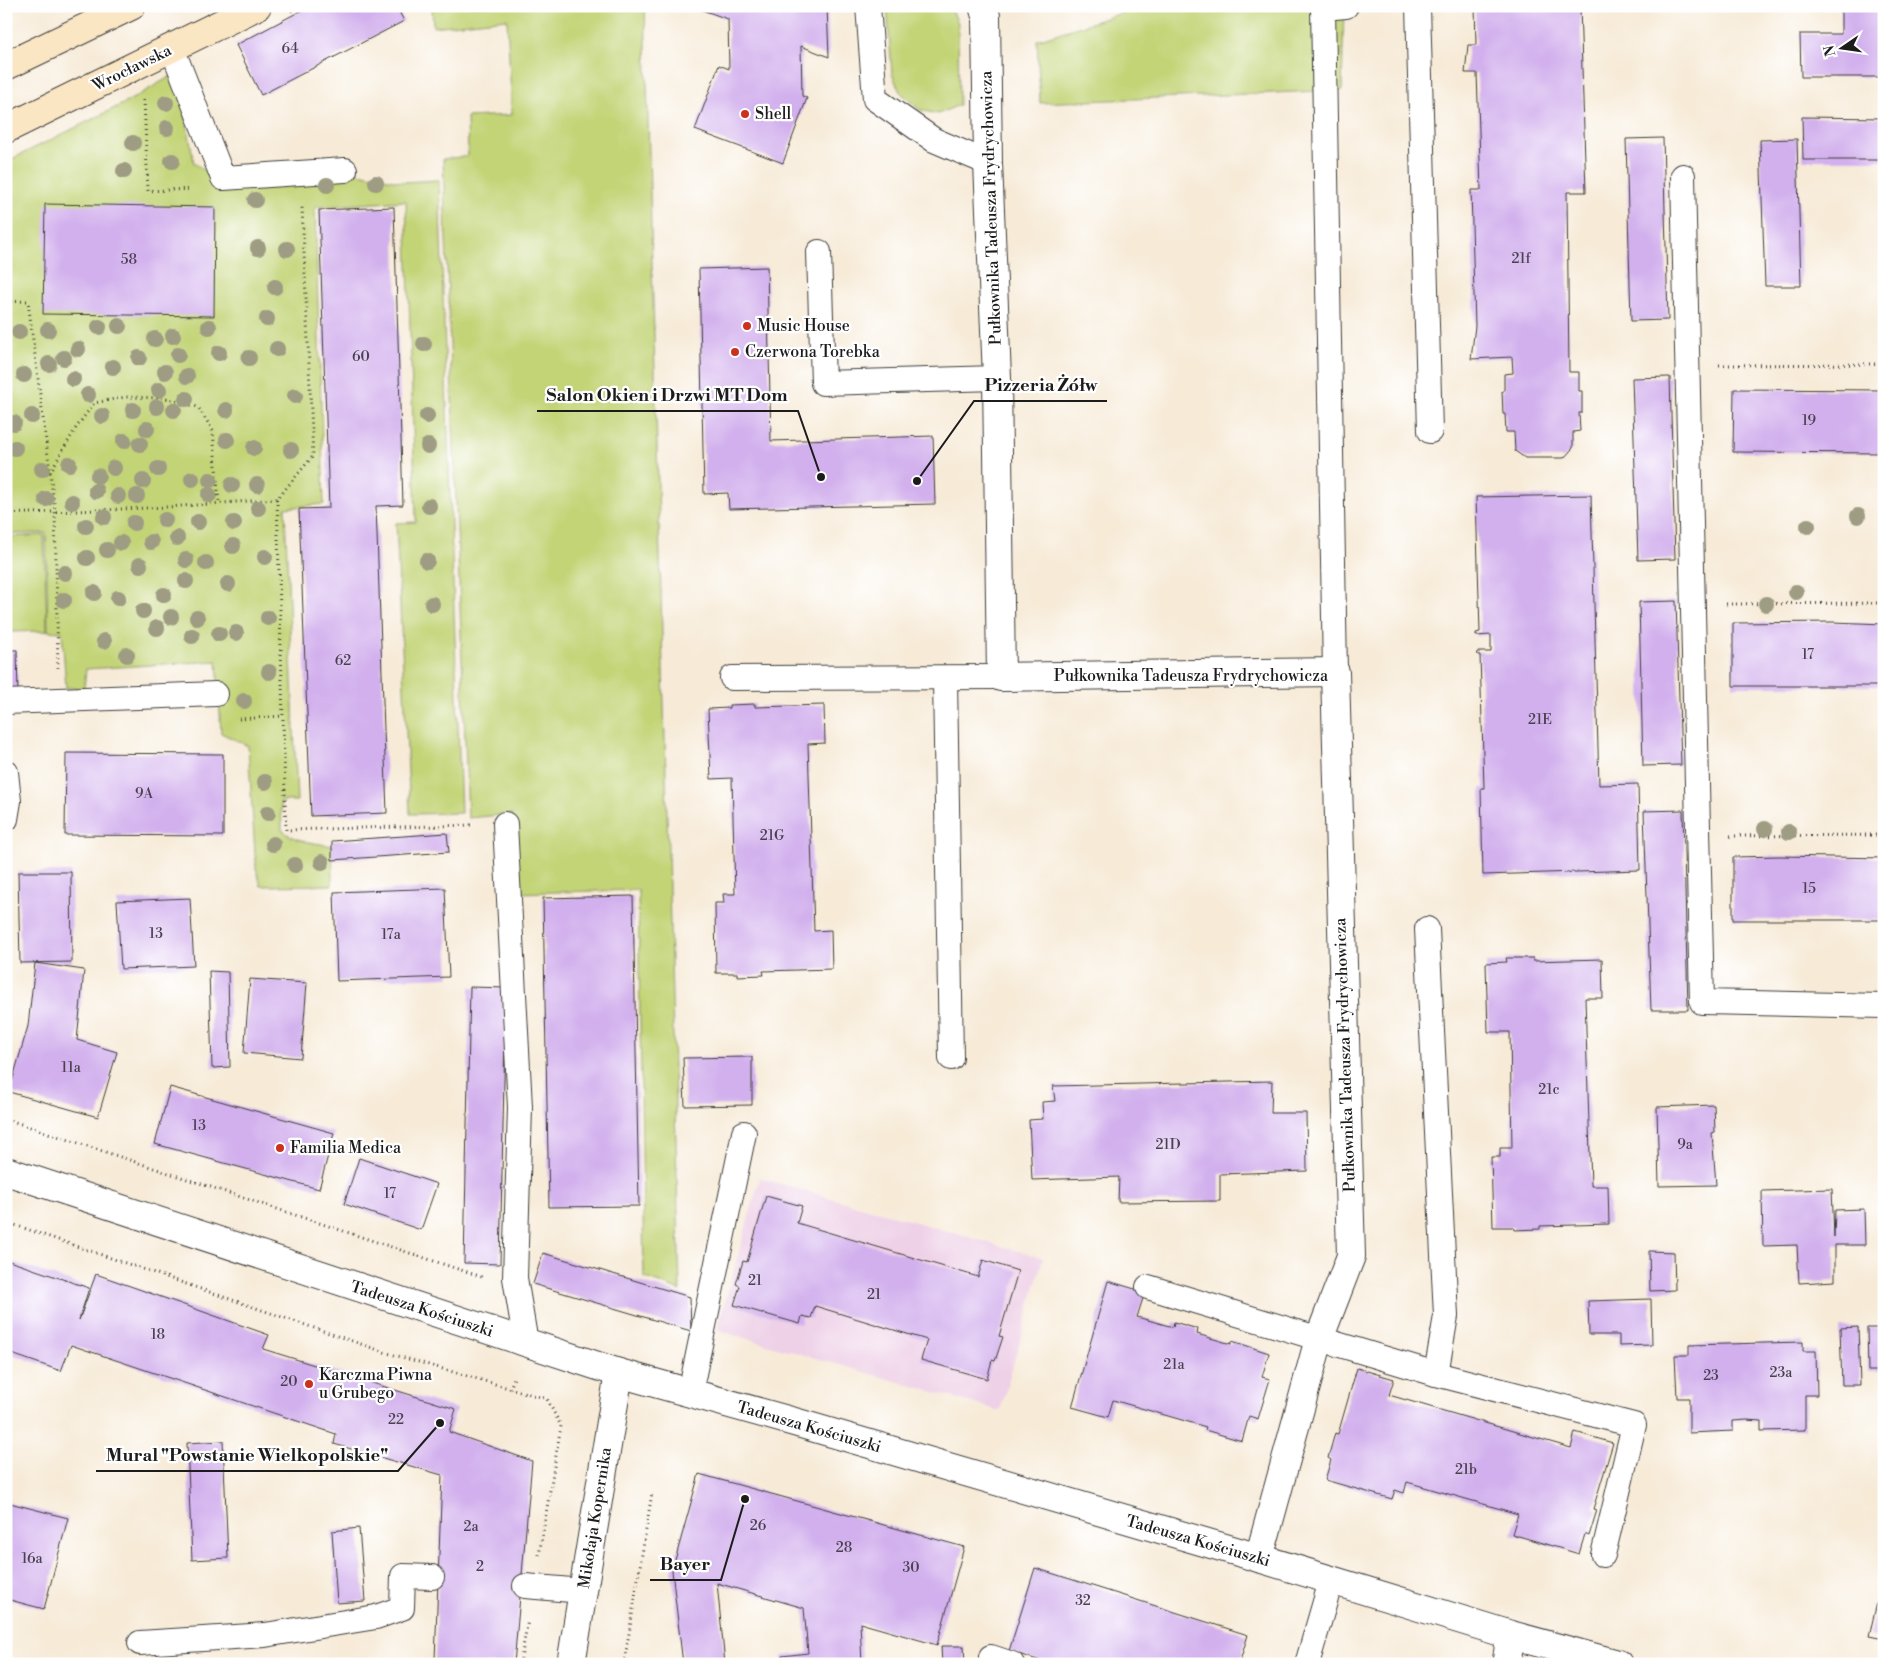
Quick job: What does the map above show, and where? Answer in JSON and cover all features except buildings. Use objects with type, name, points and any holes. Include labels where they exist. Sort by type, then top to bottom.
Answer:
[{"type":"main road","points":[[6,66],[131,6]]},
{"type":"main road","name":"Wrocławska","points":[[6,129],[257,6]]},
{"type":"street","name":"Pułkownika Tadeusza Frydrychowicza","points":[[982,6],[986,16],[988,163],[997,378],[1001,677],[1335,672],[1351,1256],[1319,1339],[1259,1558]]},
{"type":"street","name":"Tadeusza Kościuszki","points":[[6,1171],[619,1373],[1259,1558],[1511,1635],[1618,1664]]},
{"type":"street","name":"Mikołaja Kopernika","points":[[571,1664],[619,1373]]},
{"type":"street","points":[[1506,1664],[1511,1635]]},
{"type":"lane","points":[[868,6],[874,99],[934,140],[988,163]]},
{"type":"lane","points":[[1335,672],[1323,8],[1346,6]]},
{"type":"lane","points":[[1418,6],[1430,431]]},
{"type":"lane","points":[[172,48],[223,178],[344,170]]},
{"type":"lane","points":[[1683,176],[1702,1002],[1884,1006]]},
{"type":"lane","points":[[819,252],[823,383],[997,378]]},
{"type":"lane","points":[[732,678],[1001,677]]},
{"type":"lane","points":[[945,678],[951,1058]]},
{"type":"lane","points":[[6,702],[216,694]]},
{"type":"lane","points":[[6,772],[9,801],[6,819]]},
{"type":"lane","points":[[505,824],[520,1108],[515,1278],[526,1343]]},
{"type":"lane","points":[[1427,929],[1446,1316],[1436,1374]]},
{"type":"lane","points":[[690,1393],[744,1133]]},
{"type":"lane","points":[[1148,1288],[1436,1374],[1634,1424],[1603,1555]]},
{"type":"lane","points":[[140,1643],[265,1635],[376,1617],[402,1608],[403,1576],[432,1578]]},
{"type":"lane","points":[[1307,1664],[1331,1580]]},
{"type":"lane","points":[[525,1586],[583,1591]]},
{"type":"path","points":[[144,95],[148,191],[193,189]]},
{"type":"path","points":[[293,208],[302,207],[313,456],[277,500],[286,830],[505,824]]},
{"type":"path","points":[[6,302],[28,301],[55,512]]},
{"type":"path","points":[[1711,365],[1884,364]]},
{"type":"path","points":[[50,472],[76,428],[94,403],[125,397],[165,398],[198,407],[213,431],[219,503]]},
{"type":"path","points":[[6,514],[277,500]]},
{"type":"path","points":[[1723,604],[1884,603]]},
{"type":"path","points":[[1725,836],[1884,834]]},
{"type":"path","points":[[6,1119],[486,1278]]},
{"type":"path","points":[[6,1222],[384,1352],[547,1399],[561,1426],[552,1477]]},
{"type":"path","points":[[624,1664],[652,1493]]},
{"type":"shaded area","points":[[760,1178],[1043,1258],[1000,1411],[717,1330]]},
{"type":"green space","points":[[432,6],[645,6],[680,1291],[644,1277],[638,890],[516,893],[512,814],[468,818],[443,159],[468,156],[467,117],[512,115],[507,19],[433,27]]},
{"type":"green space","points":[[887,6],[950,6],[958,23],[959,105],[938,114],[920,110],[900,92],[892,74]]},
{"type":"green space","points":[[1144,6],[1344,6],[1342,90],[1040,103],[1037,40]]},
{"type":"green space","points":[[178,72],[194,163],[223,183],[354,172],[403,182],[439,180],[461,813],[410,814],[396,523],[416,522],[406,201],[315,207],[324,504],[285,508],[297,801],[281,801],[282,830],[299,840],[333,846],[332,885],[261,886],[256,868],[248,746],[221,733],[217,661],[86,669],[84,688],[66,688],[62,632],[48,631],[46,533],[6,534],[6,162],[125,103]]},
{"type":"green space","points":[[44,535],[47,631],[6,632],[6,537]]},
{"type":"place","name":"Shell","points":[[745,114]]},
{"type":"place","name":"Music House","points":[[747,326]]},
{"type":"place","name":"Czerwona Torebka","points":[[735,352]]},
{"type":"place","name":"Salon Okien i Drzwi MT Dom","points":[[821,477]]},
{"type":"place","name":"Pizzeria Żółw","points":[[917,481]]},
{"type":"place","name":"Familia Medica","points":[[280,1148]]},
{"type":"place","name":"Karczma Piwna u Grubego","points":[[309,1384]]},
{"type":"place","name":"Mural \"Powstanie Wielkopolskie\"","points":[[440,1423]]},
{"type":"place","name":"Bayer","points":[[745,1499]]}]
